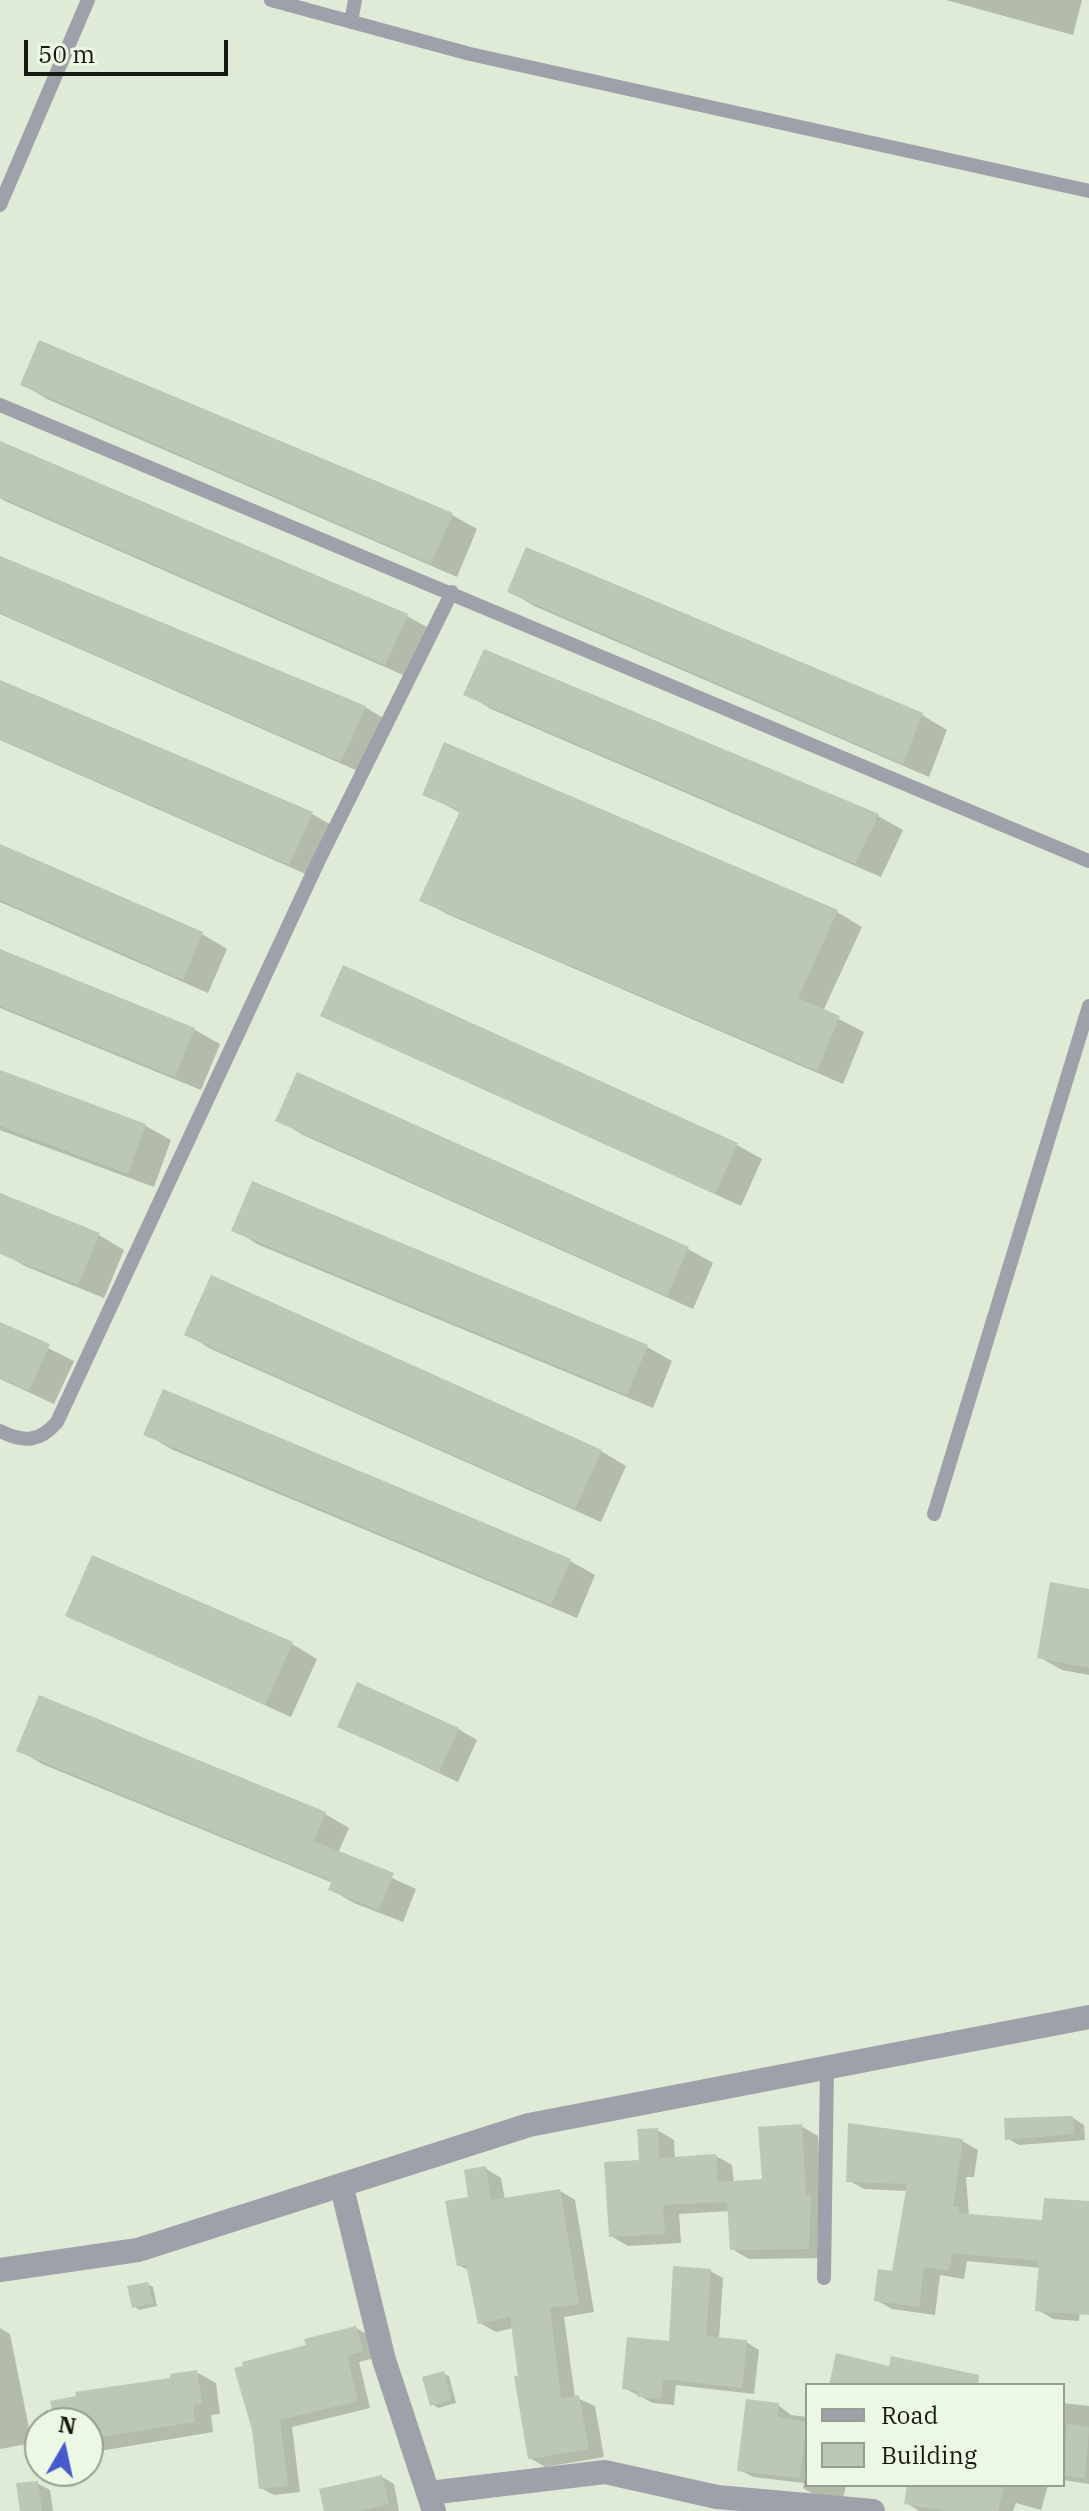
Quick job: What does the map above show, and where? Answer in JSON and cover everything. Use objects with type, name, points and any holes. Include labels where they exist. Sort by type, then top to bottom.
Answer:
[{"type":"street","points":[[0,2270],[138,2250],[342,2188],[529,2125],[1089,2017]]},
{"type":"street","points":[[342,2188],[384,2360],[432,2502],[605,2472],[717,2497],[873,2511]]},
{"type":"lane","points":[[0,205],[88,0]]},
{"type":"lane","points":[[271,0],[470,54],[1089,191]]},
{"type":"lane","points":[[351,22],[355,0]]},
{"type":"lane","points":[[0,405],[1089,861]]},
{"type":"lane","points":[[0,1431],[28,1441],[46,1435],[57,1422],[318,862],[452,592]]},
{"type":"lane","points":[[934,1514],[1089,1006]]},
{"type":"lane","points":[[824,2278],[827,2067]]},
{"type":"building","points":[[39,340],[453,513],[431,564],[20,385]]},
{"type":"building","points":[[0,441],[408,614],[385,665],[0,497]]},
{"type":"building","points":[[526,547],[923,713],[903,764],[507,592]]},
{"type":"building","points":[[0,556],[366,706],[341,762],[0,613]]},
{"type":"building","points":[[484,649],[879,814],[855,864],[463,695]]},
{"type":"building","points":[[0,680],[313,812],[289,865],[0,739]]},
{"type":"building","points":[[444,742],[838,910],[798,998],[840,1016],[817,1071],[419,901],[460,811],[422,795]]},
{"type":"building","points":[[0,844],[203,932],[183,980],[0,900]]},
{"type":"building","points":[[0,949],[195,1028],[175,1077],[0,1006]]},
{"type":"building","points":[[343,965],[738,1143],[715,1194],[320,1016]]},
{"type":"building","points":[[0,1070],[146,1124],[128,1174],[0,1126]]},
{"type":"building","points":[[297,1072],[689,1247],[667,1296],[275,1121]]},
{"type":"building","points":[[252,1181],[648,1345],[627,1395],[231,1231]]},
{"type":"building","points":[[0,1193],[100,1233],[78,1285],[0,1254]]},
{"type":"building","points":[[211,1275],[602,1450],[575,1509],[184,1335]]},
{"type":"building","points":[[0,1322],[50,1344],[29,1391],[0,1378]]},
{"type":"building","points":[[163,1389],[571,1559],[551,1605],[143,1435]]},
{"type":"building","points":[[92,1555],[293,1642],[265,1705],[65,1616]]},
{"type":"building","points":[[1050,1582],[1089,1589],[1089,1668],[1037,1658]]},
{"type":"building","points":[[357,1682],[459,1728],[439,1772],[337,1727]]},
{"type":"building","points":[[39,1695],[326,1812],[314,1841],[394,1873],[379,1910],[328,1890],[332,1881],[16,1751]]},
{"type":"building","points":[[1073,2116],[1074,2134],[1005,2140],[1004,2118]]},
{"type":"building","points":[[848,2123],[963,2139],[953,2206],[959,2207],[958,2213],[1042,2220],[1044,2198],[1089,2201],[1089,2315],[1035,2311],[1039,2261],[952,2253],[949,2271],[924,2267],[919,2307],[874,2301],[878,2269],[892,2271],[907,2184],[846,2182]]},
{"type":"building","points":[[802,2124],[806,2196],[811,2195],[809,2249],[730,2250],[727,2202],[663,2205],[665,2234],[609,2237],[604,2162],[639,2160],[637,2129],[658,2128],[659,2158],[716,2154],[718,2182],[762,2179],[758,2127]]},
{"type":"building","points":[[486,2166],[491,2200],[560,2189],[579,2304],[550,2308],[561,2398],[579,2395],[589,2449],[528,2459],[514,2376],[518,2376],[510,2317],[478,2324],[466,2265],[457,2266],[445,2201],[468,2197],[464,2170]]},
{"type":"building","points":[[673,2266],[711,2269],[706,2336],[747,2340],[742,2388],[663,2379],[661,2399],[638,2397],[638,2391],[622,2389],[627,2337],[669,2341]]},
{"type":"building","points":[[148,2282],[153,2303],[132,2308],[127,2286]]},
{"type":"building","points":[[356,2326],[363,2351],[347,2356],[358,2401],[280,2420],[288,2486],[259,2489],[252,2430],[234,2368],[243,2366],[242,2362],[306,2345],[304,2339]]},
{"type":"building","points":[[836,2353],[889,2366],[891,2356],[979,2375],[978,2383],[829,2383]]},
{"type":"building","points":[[197,2370],[202,2404],[193,2405],[195,2422],[104,2436],[104,2407],[51,2407],[50,2401],[76,2396],[75,2392],[170,2378],[170,2374]]},
{"type":"building","points":[[444,2371],[451,2400],[430,2406],[422,2377]]},
{"type":"building","points":[[746,2399],[779,2403],[777,2417],[805,2422],[800,2478],[737,2471]]},
{"type":"building","points":[[1067,2424],[1089,2427],[1085,2479],[1065,2475]]},
{"type":"building","points":[[382,2475],[389,2504],[360,2511],[324,2511],[319,2489]]},
{"type":"building","points":[[24,2482],[24,2487],[39,2487],[42,2511],[20,2511],[16,2483]]},
{"type":"building","points":[[907,2487],[1004,2487],[998,2511],[945,2511],[904,2504]]}]
